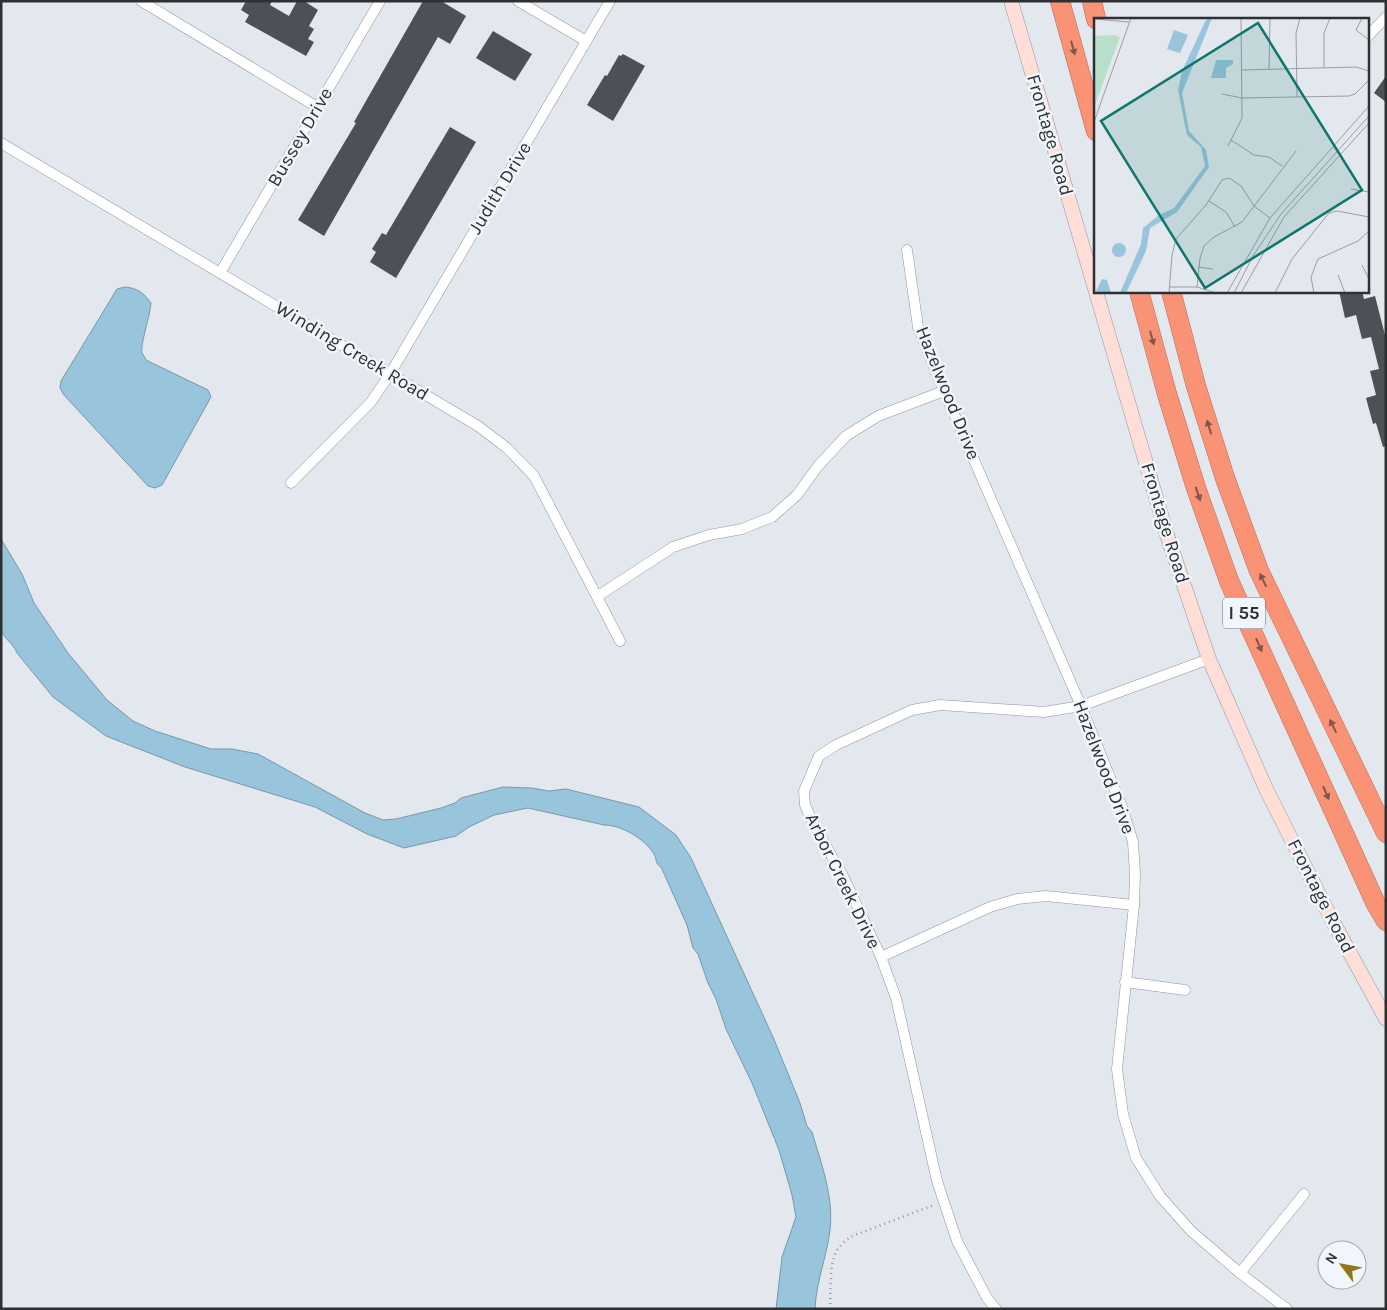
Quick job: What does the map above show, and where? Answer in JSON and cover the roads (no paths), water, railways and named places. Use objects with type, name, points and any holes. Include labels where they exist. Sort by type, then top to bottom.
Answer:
[{"type":"highway","points":[[1060,1],[1094,125]]},
{"type":"highway","points":[[1092,1],[1096,18]]},
{"type":"highway","name":"I 55","points":[[1139,292],[1167,394],[1193,478],[1229,581],[1376,904],[1386,921]]},
{"type":"highway","name":"I 55","points":[[1171,292],[1196,386],[1225,478],[1259,571],[1386,833]]},
{"type":"street","points":[[141,1],[317,107]]},
{"type":"street","name":"Bussey Drive","points":[[220,274],[380,1]]},
{"type":"street","points":[[518,1],[586,41]]},
{"type":"street","name":"Judith Drive","points":[[291,482],[371,402],[390,374],[610,1]]},
{"type":"street","name":"Frontage Road","points":[[1010,1],[1094,287]]},
{"type":"street","points":[[1370,34],[1386,17]]},
{"type":"street","name":"Winding Creek Road","points":[[1,142],[478,426],[507,448],[534,476],[620,641]]},
{"type":"street","name":"Hazelwood Drive","points":[[907,250],[918,327],[1081,706],[1122,807],[1133,842],[1134,905],[1117,1068],[1123,1114],[1136,1158],[1160,1196],[1191,1231],[1240,1273],[1287,1309]]},
{"type":"street","name":"Frontage Road","points":[[1096,292],[1167,535],[1209,659],[1266,788],[1332,920],[1386,1019]]},
{"type":"street","points":[[598,596],[673,547],[709,535],[742,529],[772,517],[797,495],[818,466],[846,436],[878,416],[944,391]]},
{"type":"street","name":"Arbor Creek Drive","points":[[996,1309],[987,1298],[957,1241],[937,1181],[902,1021],[881,957],[844,878],[805,805],[804,791],[820,756],[836,745],[912,710],[940,705],[1044,712],[1081,706],[1209,659]]},
{"type":"street","points":[[881,957],[990,907],[1017,899],[1046,896],[1134,905]]},
{"type":"street","points":[[1125,982],[1185,990]]},
{"type":"street","points":[[1240,1273],[1304,1194]]},
{"type":"water","points":[[125,287],[140,292],[151,303],[142,349],[146,360],[208,390],[211,397],[162,485],[155,488],[148,486],[64,395],[60,388],[61,381],[117,289]]},
{"type":"water","points":[[1,539],[22,574],[34,603],[68,653],[107,700],[133,721],[155,731],[211,749],[232,749],[258,754],[365,813],[383,820],[396,819],[441,808],[455,803],[461,798],[503,787],[532,788],[549,791],[566,789],[639,807],[676,835],[691,858],[773,1037],[800,1103],[807,1126],[812,1132],[826,1180],[831,1218],[829,1240],[817,1289],[815,1309],[776,1309],[782,1257],[796,1217],[792,1195],[779,1150],[752,1083],[726,1029],[698,954],[693,948],[687,925],[661,867],[650,848],[632,834],[618,827],[528,808],[494,815],[469,827],[456,836],[404,848],[367,834],[315,807],[185,767],[106,736],[53,697],[2,633]]}]
